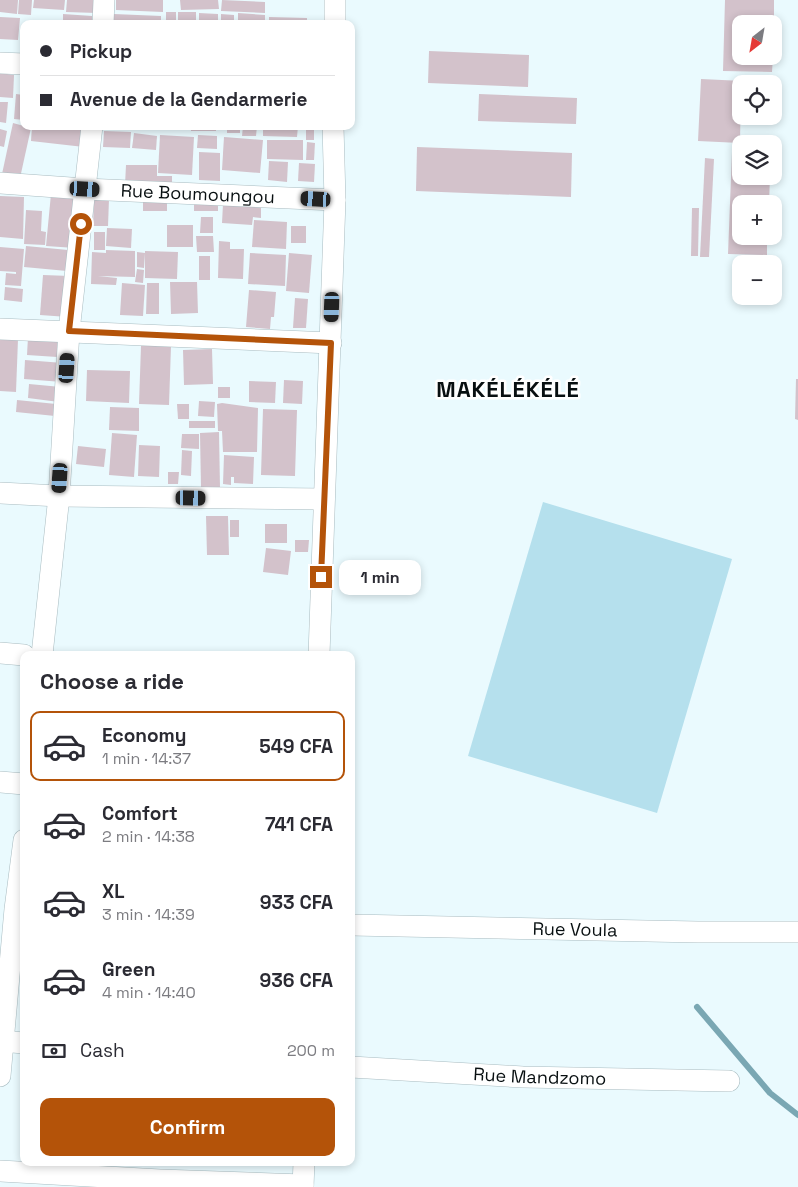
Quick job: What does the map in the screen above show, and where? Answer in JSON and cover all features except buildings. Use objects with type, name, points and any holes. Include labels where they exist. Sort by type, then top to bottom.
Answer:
[{"type":"street","points":[[103,20],[104,0]]},
{"type":"street","points":[[335,20],[336,0]]},
{"type":"street","points":[[0,63],[20,64]]},
{"type":"street","points":[[42,651],[58,496],[69,331],[92,130]]},
{"type":"street","points":[[319,651],[335,200],[333,130]]},
{"type":"street","name":"Rue Boumoungou","points":[[0,183],[85,189],[335,200]]},
{"type":"street","points":[[0,329],[331,343]]},
{"type":"street","points":[[0,493],[58,496],[324,499]]},
{"type":"street","points":[[0,653],[20,655]]},
{"type":"street","points":[[0,782],[20,784]]},
{"type":"street","points":[[0,1076],[1,1042],[13,909],[20,865]]},
{"type":"street","name":"Rue Voula","points":[[355,925],[698,932],[798,932]]},
{"type":"street","points":[[1,1042],[20,1043]]},
{"type":"street","name":"Rue Mandzomo","points":[[355,1067],[522,1077],[729,1081]]},
{"type":"street","points":[[0,1171],[303,1186],[304,1166]]},
{"type":"shaded area","points":[[543,502],[732,559],[657,813],[468,756]]},
{"type":"waterway","points":[[697,1007],[770,1093],[798,1115]]},
{"type":"district","name":"MAKÉLÉKÉLÉ","points":[[508,389]]},
{"type":"route","points":[[81,224],[69,331],[331,343],[321,577]]}]
